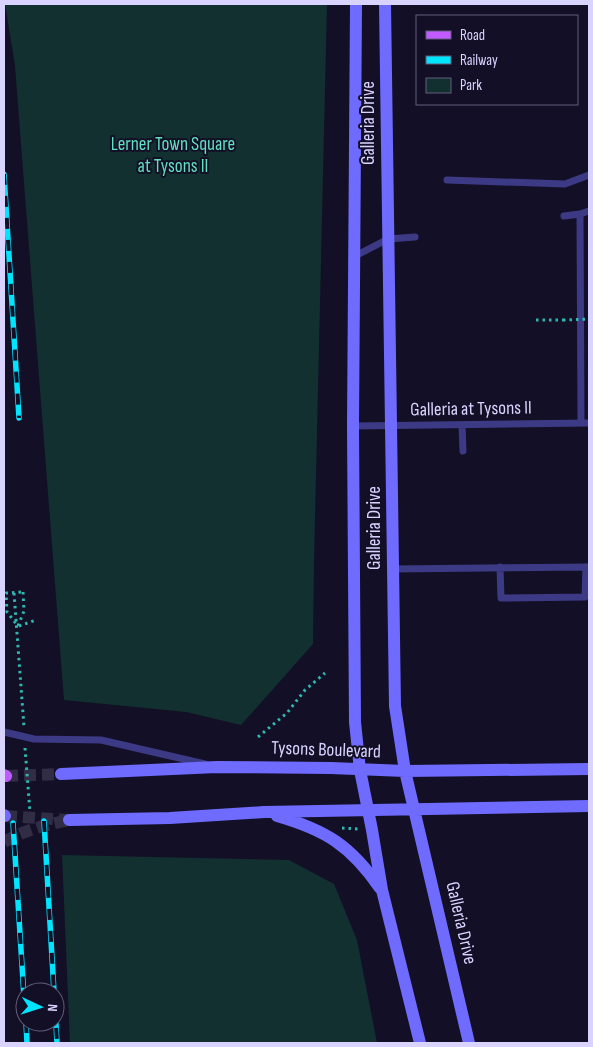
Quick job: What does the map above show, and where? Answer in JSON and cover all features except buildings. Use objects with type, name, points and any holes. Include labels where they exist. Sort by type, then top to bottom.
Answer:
[{"type":"street","name":"Galleria Drive","points":[[356,4],[353,426],[354,722],[360,770],[382,890],[420,1043]]},
{"type":"street","name":"Galleria Drive","points":[[386,4],[395,706],[405,771],[469,1043]]},
{"type":"street","name":"Tysons Boulevard","points":[[61,774],[217,767],[405,771],[589,769]]},
{"type":"street","points":[[69,820],[170,818],[264,812],[368,809],[589,806]]},
{"type":"street","points":[[264,812],[309,826],[333,839],[355,856],[382,890]]},
{"type":"lane","points":[[447,180],[565,184],[589,175]]},
{"type":"lane","points":[[564,216],[589,211]]},
{"type":"lane","points":[[580,214],[585,423]]},
{"type":"lane","points":[[355,256],[388,239],[415,238]]},
{"type":"lane","name":"Galleria at Tysons II","points":[[353,426],[585,423]]},
{"type":"lane","points":[[462,425],[463,451]]},
{"type":"lane","points":[[392,569],[500,567],[587,567],[585,597],[500,598],[500,567]]},
{"type":"lane","points":[[4,732],[34,739],[101,740],[217,767]]},
{"type":"path","points":[[536,320],[589,319]]},
{"type":"path","points":[[14,592],[24,730]]},
{"type":"path","points":[[23,592],[24,610],[18,626],[7,612],[6,593],[23,592]]},
{"type":"path","points":[[18,626],[36,620]]},
{"type":"path","points":[[258,737],[288,713],[306,690],[325,673]]},
{"type":"path","points":[[25,739],[30,812]]},
{"type":"path","points":[[341,828],[359,829]]},
{"type":"green space","name":"Lerner Town Square at Tysons II","points":[[5,4],[327,4],[313,644],[241,725],[186,712],[64,700],[15,66]]},
{"type":"green space","points":[[62,855],[289,860],[334,884],[357,940],[377,1043],[70,1043]]},
{"type":"tunnel","points":[[6,776],[61,774]]},
{"type":"tunnel","points":[[5,816],[69,820]]},
{"type":"tunnel","points":[[4,842],[27,831],[69,820]]},
{"type":"railway","points":[[4,174],[19,418]]},
{"type":"railway","points":[[44,821],[53,982]]},
{"type":"railway","points":[[13,823],[23,982]]},
{"type":"railway","points":[[26,1032],[27,1043]]},
{"type":"railway","points":[[56,1032],[57,1043]]}]
